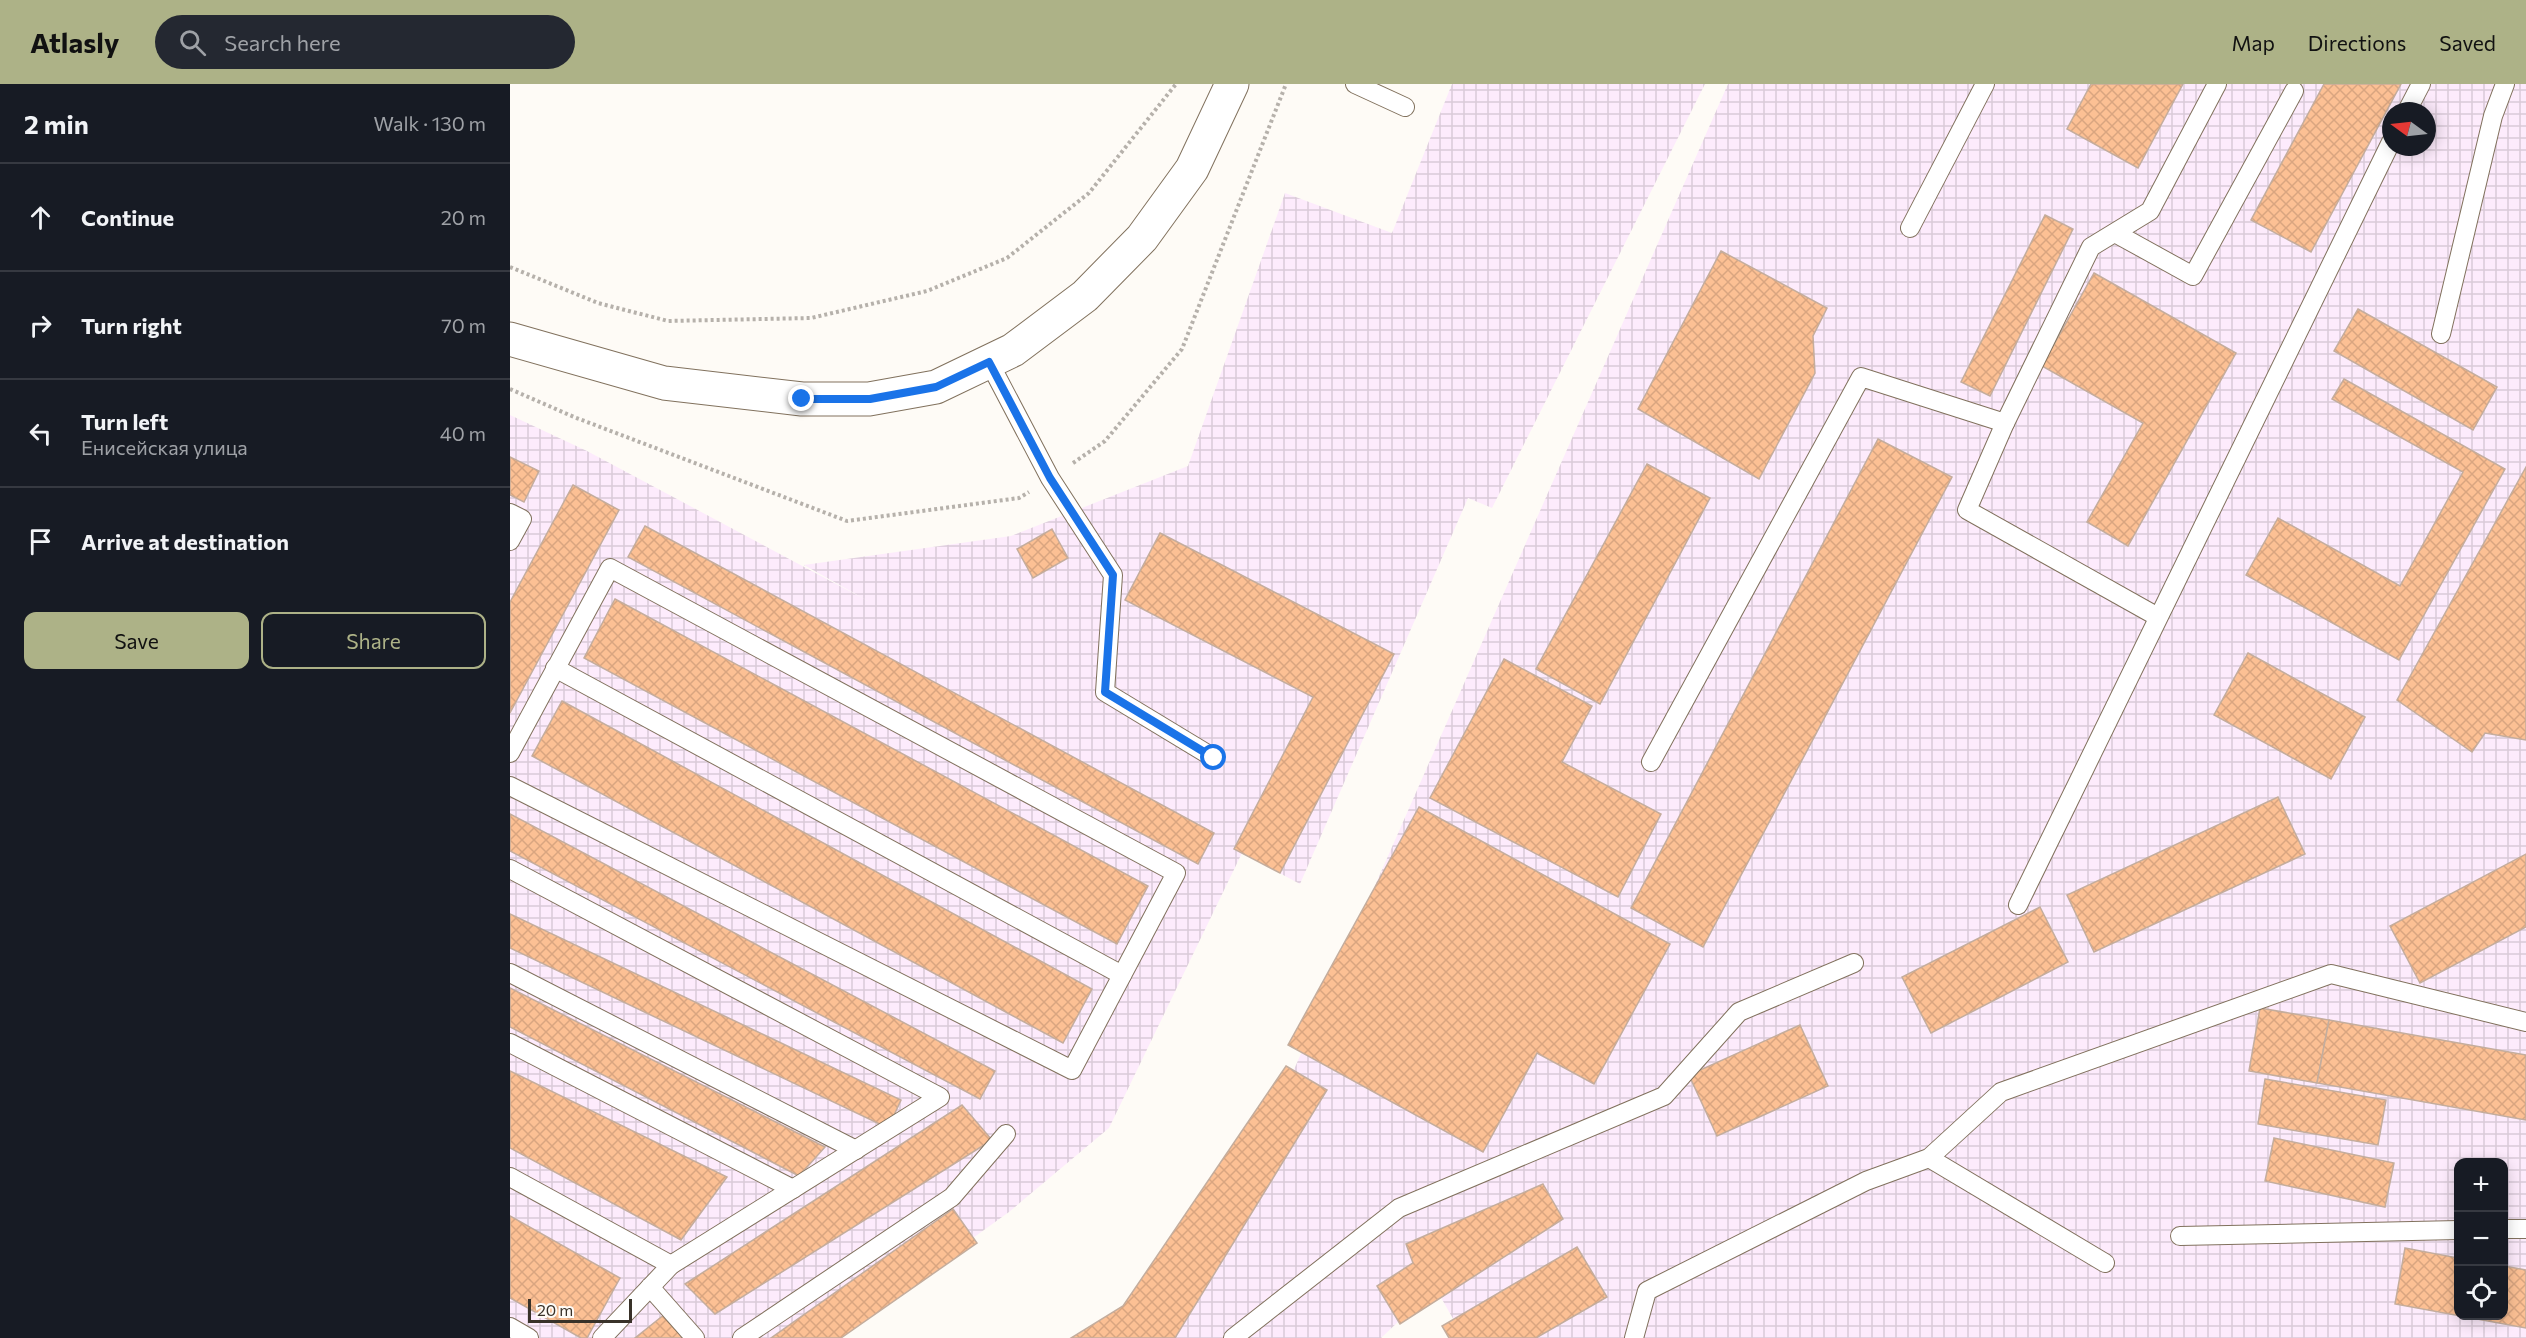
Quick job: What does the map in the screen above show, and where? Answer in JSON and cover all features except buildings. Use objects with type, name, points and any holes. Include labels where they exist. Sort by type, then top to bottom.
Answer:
[{"type":"street","points":[[510,339],[664,383],[802,399],[870,399],[936,387],[1013,350],[1085,296],[1142,238],[1192,170],[1232,84]]},
{"type":"lane","points":[[1355,84],[1405,107]]},
{"type":"lane","points":[[1910,228],[1985,84]]},
{"type":"lane","points":[[2158,617],[1967,510],[2005,423],[2091,247],[2150,211],[2217,84]]},
{"type":"lane","points":[[2412,102],[2421,84]]},
{"type":"lane","points":[[2441,334],[2493,116],[2505,84]]},
{"type":"lane","points":[[2115,233],[2193,276],[2294,91]]},
{"type":"lane","points":[[2018,905],[2384,156]]},
{"type":"lane","points":[[989,362],[1050,478],[1113,575],[1105,692],[1214,758]]},
{"type":"lane","points":[[1651,762],[1861,377],[2005,423]]},
{"type":"lane","points":[[510,513],[522,519],[510,541]]},
{"type":"lane","points":[[510,753],[610,568],[1176,873],[1072,1070],[510,786]]},
{"type":"lane","points":[[555,668],[1122,975]]},
{"type":"lane","points":[[510,868],[940,1097],[671,1266],[602,1338]]},
{"type":"lane","points":[[1233,1338],[1399,1208],[1664,1096],[1739,1012],[1854,963]]},
{"type":"lane","points":[[510,973],[856,1150]]},
{"type":"lane","points":[[1634,1338],[1647,1291],[1866,1181],[1929,1158],[2001,1092],[2331,974],[2526,1022]]},
{"type":"lane","points":[[510,1043],[792,1189]]},
{"type":"lane","points":[[742,1338],[952,1197],[1006,1134]]},
{"type":"lane","points":[[1929,1158],[2106,1263]]},
{"type":"lane","points":[[510,1177],[671,1266]]},
{"type":"lane","points":[[2508,1229],[2526,1229]]},
{"type":"lane","points":[[2180,1236],[2454,1230]]},
{"type":"lane","points":[[650,1287],[695,1338]]},
{"type":"lane","points":[[510,1328],[529,1338]]},
{"type":"path","points":[[510,267],[598,303],[668,321],[811,318],[927,291],[1006,258],[1089,193],[1176,84]]},
{"type":"shaded area","points":[[1452,84],[1705,84],[1492,508],[1468,498],[1300,884],[1242,853],[1109,1128],[1009,1212],[834,1338],[510,1338],[510,415],[587,451],[868,601],[804,565],[1011,536],[1188,466],[1285,193],[1392,233]]},
{"type":"shaded area","points":[[1728,84],[2526,84],[2526,1338],[1464,1338],[1435,1287],[1381,1338],[1160,1338],[1185,1317]]},
{"type":"route","points":[[802,399],[870,399],[936,387],[989,362],[1050,478],[1113,575],[1105,692],[1214,758]]}]
